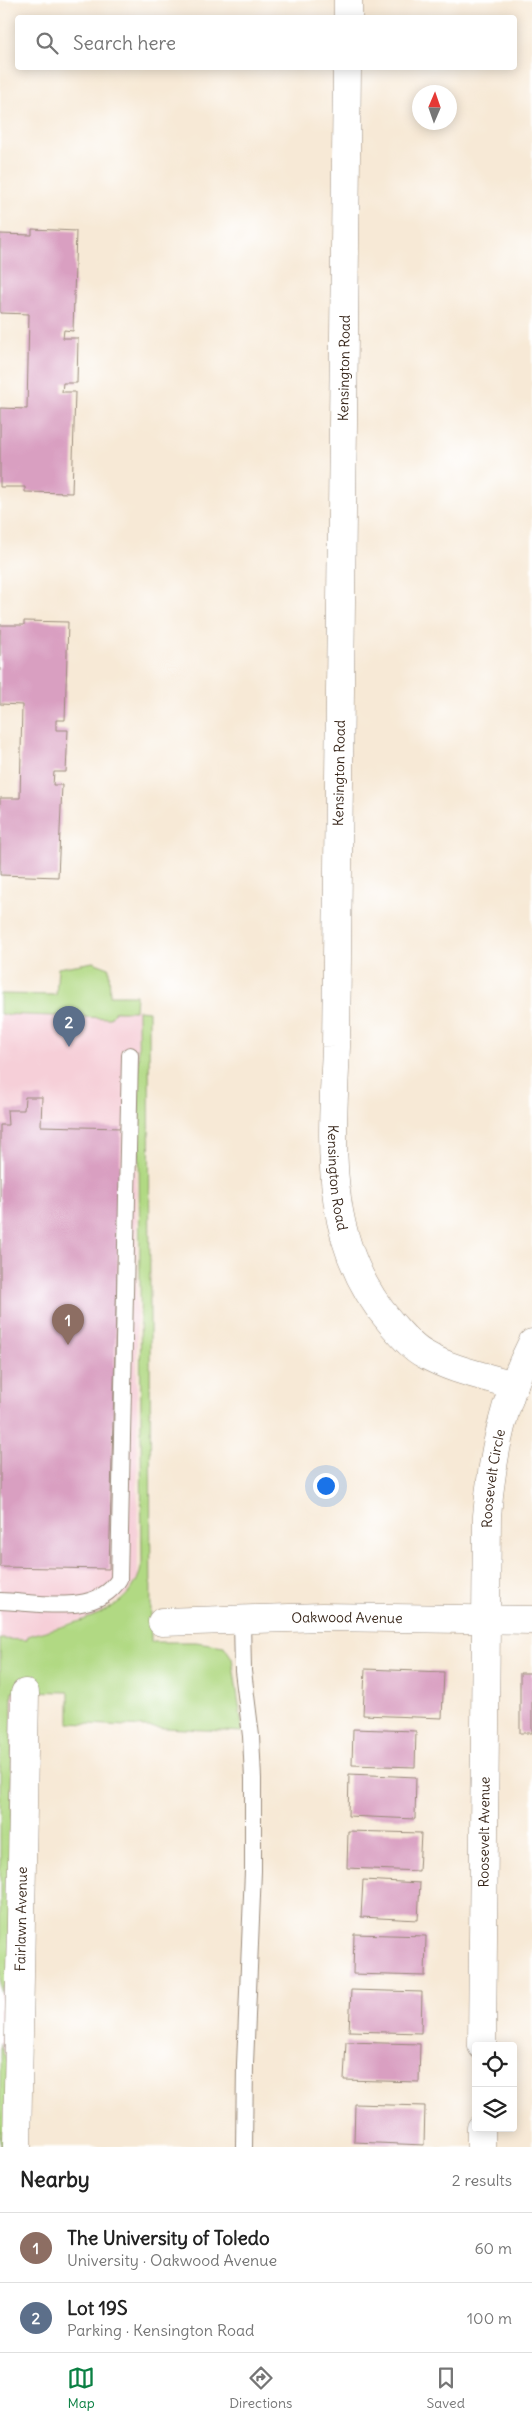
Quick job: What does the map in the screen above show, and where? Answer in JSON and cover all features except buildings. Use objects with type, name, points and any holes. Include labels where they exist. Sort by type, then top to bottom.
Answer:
[{"type":"street","points":[[348,0],[348,15]]},
{"type":"street","name":"Kensington Road","points":[[347,70],[336,1047],[333,1135],[336,1194],[346,1242],[363,1284],[373,1300],[404,1337],[423,1354],[444,1364],[514,1385]]},
{"type":"street","name":"Roosevelt Circle","points":[[487,1620],[487,1516],[490,1478],[504,1412],[532,1343]]},
{"type":"street","name":"Oakwood Avenue","points":[[162,1622],[322,1617],[532,1620]]},
{"type":"street","name":"Roosevelt Avenue","points":[[482,2042],[487,1620]]},
{"type":"street","name":"Fairlawn Avenue","points":[[17,2147],[25,1693]]},
{"type":"street","points":[[481,2132],[481,2147]]},
{"type":"lane","points":[[0,1601],[82,1604],[99,1599],[112,1591],[118,1579],[130,1055]]},
{"type":"lane","points":[[242,1620],[243,1671],[251,1736],[253,1806],[253,1871],[245,2064],[244,2147]]},
{"type":"shaded area","points":[[0,1007],[138,1010],[136,1114],[138,1577],[127,1593],[95,1615],[28,1636],[0,2147]]},
{"type":"green space","points":[[93,962],[109,968],[110,995],[136,995],[135,1011],[115,1011],[110,1018],[0,1014],[0,994],[56,995],[58,968]]},
{"type":"green space","points":[[138,1010],[149,1011],[151,1642],[196,1642],[224,1646],[232,1658],[243,1732],[69,1723],[69,1692],[12,1691],[10,1967],[8,1980],[0,1993],[0,1639],[27,1640],[28,1636],[81,1621],[114,1606],[127,1595],[137,1581],[142,1563]]},
{"type":"green space","points":[[0,2043],[8,2063],[7,2147],[0,2147]]},
{"type":"place","name":"Lot 19S","points":[[69,1047]]},
{"type":"place","name":"The University of Toledo","points":[[68,1345]]}]
